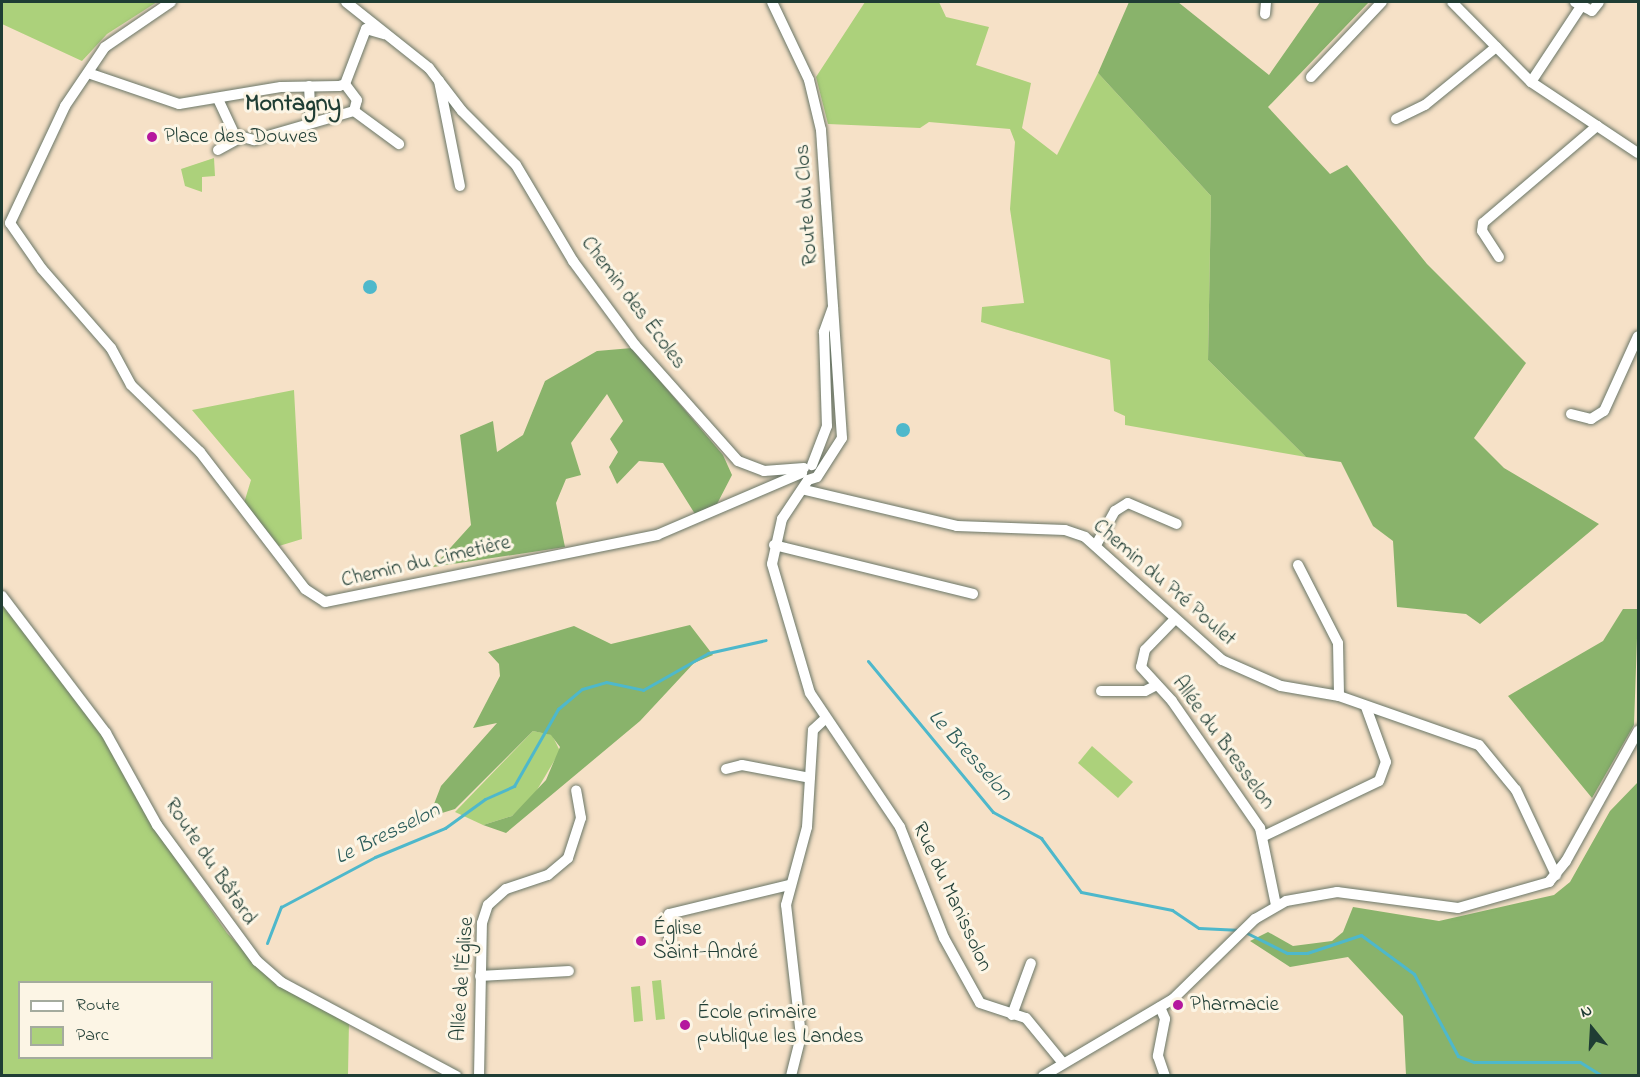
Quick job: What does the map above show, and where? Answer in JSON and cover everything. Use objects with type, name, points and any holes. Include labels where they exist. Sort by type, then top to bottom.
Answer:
[{"type":"street","points":[[6,223],[65,106],[105,47],[171,2]]},
{"type":"street","points":[[346,2],[366,29],[387,34]]},
{"type":"street","name":"Chemin des Écoles","points":[[346,2],[387,34],[439,81],[516,165],[573,261],[635,345],[738,461],[764,471],[808,475]]},
{"type":"street","name":"Route du Clos","points":[[772,2],[809,80],[821,130],[833,307],[844,424],[837,452],[808,475]]},
{"type":"street","points":[[1265,14],[1266,2]]},
{"type":"street","points":[[1311,77],[1382,2]]},
{"type":"street","points":[[1452,2],[1531,82],[1638,153]]},
{"type":"street","points":[[1531,82],[1577,4],[1592,11],[1599,2]]},
{"type":"street","points":[[345,84],[366,29]]},
{"type":"street","points":[[1396,119],[1425,105],[1496,47]]},
{"type":"street","points":[[88,73],[154,99],[179,104],[309,86],[345,84]]},
{"type":"street","points":[[439,81],[460,186]]},
{"type":"street","points":[[345,84],[357,100],[354,111]]},
{"type":"street","points":[[309,86],[311,122]]},
{"type":"street","points":[[214,100],[240,138]]},
{"type":"street","points":[[218,150],[240,138],[254,140],[354,111]]},
{"type":"street","points":[[354,111],[399,144]]},
{"type":"street","points":[[1499,257],[1482,231],[1483,223],[1597,126]]},
{"type":"street","name":"Chemin du Cimetière","points":[[6,223],[42,270],[111,348],[130,385],[185,436],[304,589],[325,602],[657,535],[808,475]]},
{"type":"street","name":"Route du Clos","points":[[808,475],[827,426],[824,332],[833,307]]},
{"type":"street","points":[[1571,414],[1591,419],[1604,411],[1638,336]]},
{"type":"street","points":[[808,475],[783,519],[774,545],[973,594]]},
{"type":"street","name":"Chemin du Pré Poulet","points":[[808,475],[957,526],[1065,530],[1096,545],[1222,660],[1249,675],[1281,686],[1339,696],[1469,740],[1487,752],[1516,790],[1556,875]]},
{"type":"street","points":[[1096,545],[1115,512],[1128,502],[1177,524]]},
{"type":"street","name":"Rue du Manissolon","points":[[774,545],[774,573],[793,623],[810,693],[825,719],[900,827],[944,939],[980,1003],[1012,1014],[1036,1026],[1064,1063]]},
{"type":"street","points":[[1298,565],[1338,643],[1339,696]]},
{"type":"street","name":"Route du Bâtard","points":[[2,596],[106,732],[158,825],[257,961],[281,982],[456,1076]]},
{"type":"street","name":"Allée du Bresselon","points":[[1175,619],[1141,657],[1141,667],[1157,685],[1264,836],[1276,905]]},
{"type":"street","points":[[1101,691],[1145,691],[1157,685]]},
{"type":"street","points":[[1264,836],[1379,781],[1386,762],[1366,707]]},
{"type":"street","points":[[790,1076],[801,1036],[788,949],[789,885],[807,827],[813,730],[825,719]]},
{"type":"street","points":[[1043,1076],[1160,1007],[1249,924],[1276,905],[1337,892],[1458,908],[1520,894],[1556,875],[1638,731]]},
{"type":"street","points":[[726,769],[742,765],[810,778]]},
{"type":"street","name":"Allée de l'Église","points":[[479,1076],[480,976],[488,905],[506,889],[548,875],[568,858],[581,818],[576,790]]},
{"type":"street","points":[[669,942],[669,914],[789,885]]},
{"type":"street","points":[[1012,1014],[1031,963]]},
{"type":"street","points":[[480,976],[569,970]]},
{"type":"street","points":[[1160,1007],[1165,1019],[1158,1056],[1165,1076]]},
{"type":"green space","points":[[2,2],[157,2],[107,34],[82,61],[2,24]]},
{"type":"green space","points":[[865,2],[939,2],[946,17],[989,27],[976,65],[1031,83],[1022,128],[1057,155],[1098,73],[1211,196],[1208,360],[1306,457],[1125,425],[1125,416],[1114,411],[1110,360],[981,322],[982,307],[1024,303],[1010,209],[1015,142],[1010,129],[929,122],[920,128],[828,124],[816,77]]},
{"type":"green space","points":[[1129,2],[1178,2],[1269,75],[1320,2],[1369,2],[1268,107],[1330,174],[1347,165],[1427,264],[1526,363],[1474,438],[1504,468],[1599,524],[1480,624],[1466,614],[1397,607],[1393,541],[1373,526],[1341,462],[1306,457],[1208,360],[1211,196],[1098,73]]},
{"type":"green space","points":[[214,158],[215,176],[202,177],[202,192],[185,186],[181,169]]},
{"type":"green space","points":[[632,348],[723,455],[732,475],[717,504],[695,514],[663,463],[639,461],[617,484],[609,467],[618,452],[610,439],[623,421],[607,394],[571,443],[581,475],[566,479],[556,503],[565,547],[433,567],[471,525],[460,435],[493,421],[497,452],[523,435],[545,381],[597,351]]},
{"type":"green space","points":[[294,390],[302,539],[279,546],[244,503],[251,480],[192,410]]},
{"type":"green space","points":[[2,603],[103,735],[155,829],[227,933],[276,984],[349,1021],[348,1075],[2,1075]]},
{"type":"green space","points":[[1623,609],[1638,609],[1634,725],[1592,798],[1508,696],[1603,641]]},
{"type":"green space","points":[[690,625],[713,655],[694,663],[640,721],[506,833],[483,825],[512,816],[546,780],[560,747],[551,735],[533,731],[455,809],[429,817],[441,786],[497,723],[473,728],[500,676],[499,664],[488,652],[574,626],[611,644]]},
{"type":"green space","points":[[533,731],[552,735],[560,751],[534,795],[512,816],[483,825],[455,812]]},
{"type":"green space","points":[[1092,746],[1133,782],[1118,798],[1078,763]]},
{"type":"green space","points":[[1638,782],[1638,1075],[1406,1075],[1403,1016],[1348,957],[1290,967],[1250,941],[1268,932],[1293,946],[1332,941],[1343,932],[1353,907],[1439,921],[1554,895],[1570,882],[1610,811]]},
{"type":"green space","points":[[661,980],[665,1019],[656,1020],[652,981]]},
{"type":"green space","points":[[640,986],[643,1021],[634,1022],[631,987]]},
{"type":"water","points":[[370,280],[375,282],[377,287],[375,292],[370,294],[365,292],[363,287],[365,282]]},
{"type":"water","points":[[900,423],[906,423],[910,430],[906,437],[900,437],[896,433],[896,427]]},
{"type":"waterway","name":"Le Bresselon","points":[[267,943],[281,907],[375,857],[445,828],[485,799],[514,786],[558,709],[582,689],[606,682],[643,690],[708,653],[766,640]]},
{"type":"waterway","name":"Le Bresselon","points":[[868,661],[993,812],[1041,838],[1081,892],[1172,910],[1199,928],[1241,930]]},
{"type":"waterway","name":"Le Bresselon","points":[[1247,933],[1287,953],[1307,953],[1361,935],[1414,974],[1458,1056],[1474,1062],[1580,1062],[1602,1076]]},
{"type":"place","name":"Place des Douves","points":[[152,137]]},
{"type":"place","name":"Église Saint-André","points":[[641,941]]},
{"type":"place","name":"Pharmacie","points":[[1178,1005]]},
{"type":"place","name":"École primaire publique les Landes","points":[[685,1025]]},
{"type":"district","name":"Montagny","points":[[293,105]]}]
